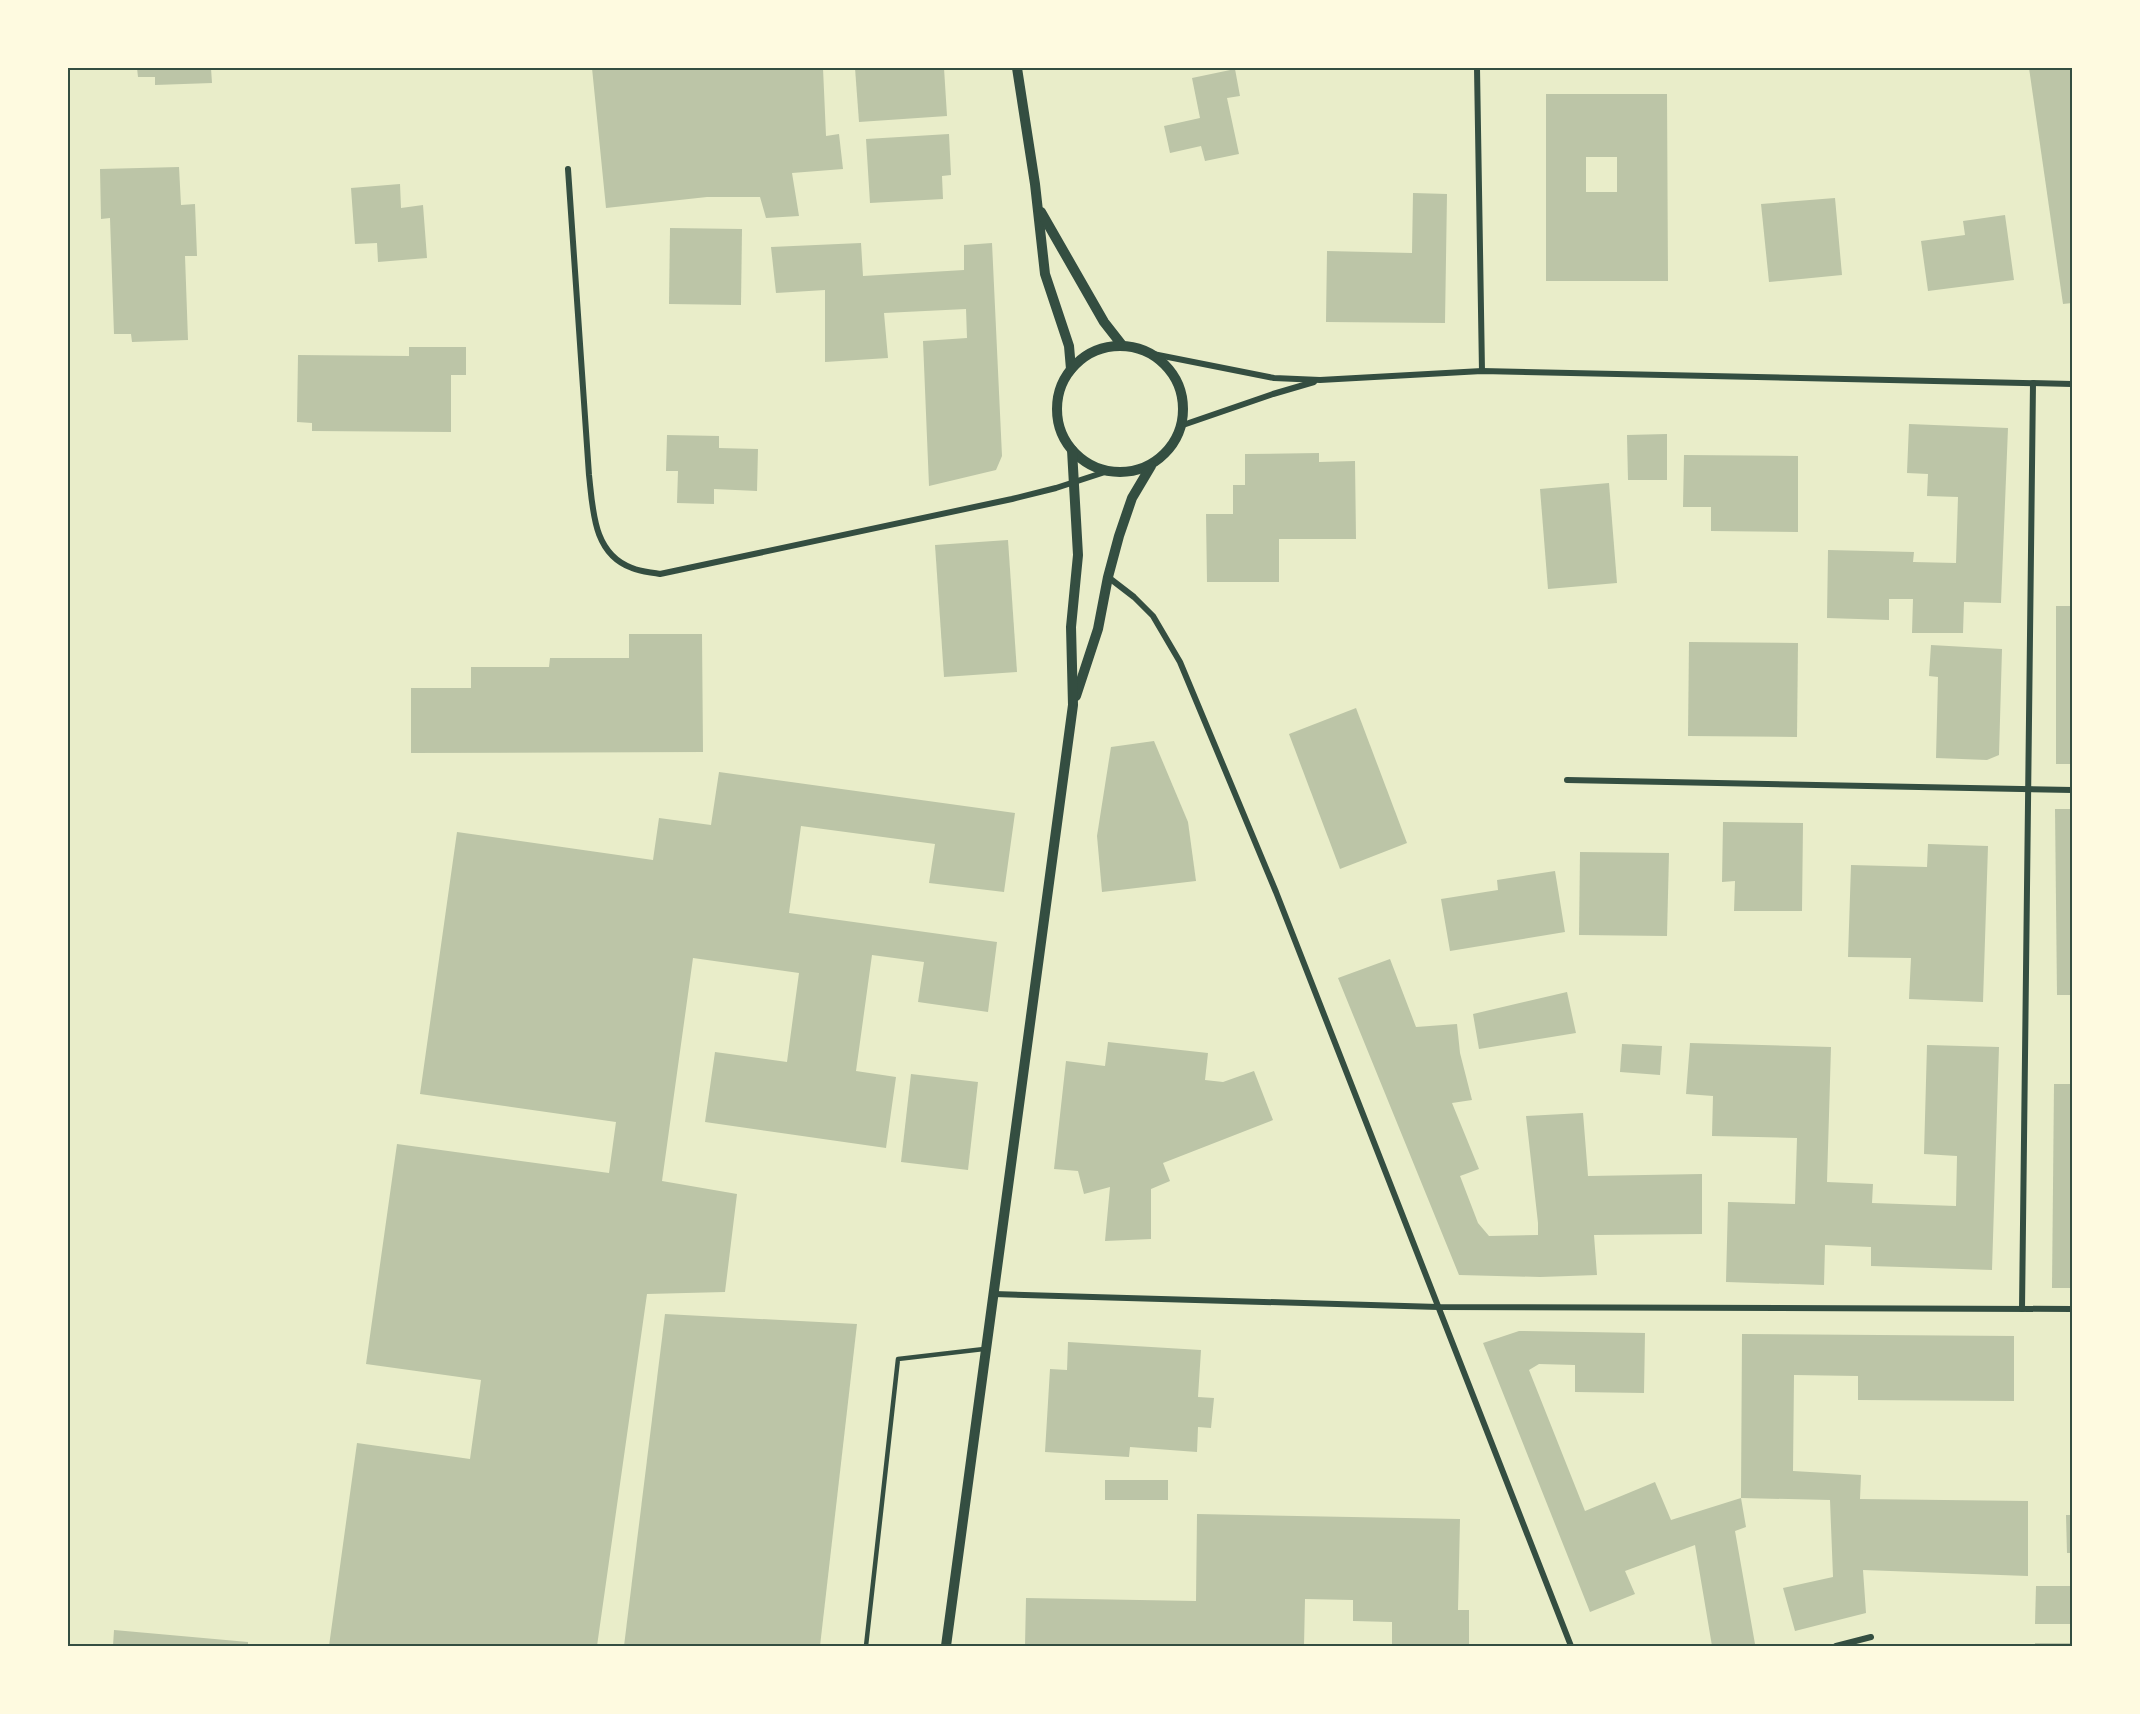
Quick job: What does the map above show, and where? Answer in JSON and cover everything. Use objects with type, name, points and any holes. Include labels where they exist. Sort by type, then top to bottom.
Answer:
[{"type":"street","points":[[1017,68],[1038,208],[1045,274],[1069,346],[1071,369]]},
{"type":"street","points":[[1477,68],[1482,371]]},
{"type":"street","points":[[568,169],[589,475],[599,538],[612,556],[632,568],[660,574],[1012,499],[1056,488],[1105,471]]},
{"type":"street","points":[[1038,208],[1098,312],[1122,345]]},
{"type":"street","points":[[1151,465],[1127,473],[1105,471],[1084,462],[1066,443],[1058,422],[1056,403],[1063,381],[1076,363],[1099,349],[1122,345],[1153,354],[1274,378],[1320,380],[1482,371],[2073,384]]},
{"type":"street","points":[[1073,705],[1098,629],[1108,577],[1132,498],[1151,465],[1173,446],[1183,426],[1185,409],[1181,387],[1170,368],[1153,354]]},
{"type":"street","points":[[1183,426],[1320,380]]},
{"type":"street","points":[[2022,1309],[2032,383]]},
{"type":"street","points":[[946,1647],[1073,705],[1071,627],[1078,555],[1072,450]]},
{"type":"street","points":[[1108,577],[1153,616],[1180,662],[1276,892],[1571,1647]]},
{"type":"street","points":[[1567,780],[2073,790]]},
{"type":"street","points":[[994,1294],[1438,1307],[2073,1309]]},
{"type":"street","points":[[1836,1647],[1871,1637]]},
{"type":"lane","points":[[866,1647],[898,1359],[987,1348]]},
{"type":"building","points":[[137,68],[211,68],[212,83],[155,85],[155,77],[138,77]]},
{"type":"building","points":[[592,68],[823,68],[826,136],[839,134],[843,169],[792,173],[799,216],[766,218],[760,197],[707,197],[606,208]]},
{"type":"building","points":[[855,68],[944,68],[947,116],[859,122]]},
{"type":"building","points":[[2029,68],[2072,68],[2072,303],[2063,304]]},
{"type":"building","points":[[1235,69],[1240,96],[1227,98],[1239,154],[1205,161],[1201,146],[1170,153],[1164,126],[1200,118],[1192,78]]},
{"type":"building","points":[[1546,94],[1667,94],[1668,281],[1546,281]],"holes":[[[1586,157],[1617,157],[1617,192],[1586,192]]]},
{"type":"building","points":[[949,134],[951,175],[942,176],[943,199],[870,203],[866,139]]},
{"type":"building","points":[[179,167],[181,205],[195,204],[197,256],[185,256],[188,340],[132,342],[131,334],[114,334],[110,218],[101,219],[100,169]]},
{"type":"building","points":[[400,184],[401,208],[423,205],[427,258],[378,262],[377,243],[355,244],[351,188]]},
{"type":"building","points":[[1413,193],[1447,194],[1445,323],[1326,322],[1327,251],[1412,253]]},
{"type":"building","points":[[1835,198],[1842,275],[1769,282],[1761,204]]},
{"type":"building","points":[[2005,215],[2014,280],[1928,291],[1921,241],[1965,235],[1963,221]]},
{"type":"building","points":[[670,228],[742,229],[741,305],[669,304]]},
{"type":"building","points":[[861,243],[863,276],[964,270],[964,245],[992,243],[1002,456],[996,470],[929,486],[923,341],[967,338],[966,309],[884,313],[888,358],[825,362],[825,290],[776,293],[771,247]]},
{"type":"building","points":[[409,347],[466,347],[466,375],[451,375],[451,432],[312,431],[312,423],[297,422],[298,355],[409,356]]},
{"type":"building","points":[[1909,424],[2008,428],[2001,603],[1964,602],[1963,633],[1912,633],[1913,599],[1889,599],[1889,620],[1827,618],[1828,550],[1914,552],[1913,562],[1956,563],[1958,497],[1927,496],[1928,474],[1907,473]]},
{"type":"building","points":[[1667,434],[1667,480],[1628,480],[1627,435]]},
{"type":"building","points":[[667,435],[719,436],[719,448],[758,449],[757,491],[714,489],[714,504],[677,503],[678,471],[666,471]]},
{"type":"building","points":[[1319,453],[1319,462],[1355,461],[1356,539],[1279,539],[1279,582],[1207,582],[1206,514],[1233,514],[1233,485],[1245,485],[1245,454]]},
{"type":"building","points":[[1684,455],[1798,456],[1798,532],[1711,531],[1711,507],[1683,507]]},
{"type":"building","points":[[1609,483],[1617,583],[1548,589],[1540,489]]},
{"type":"building","points":[[1008,540],[1017,672],[944,677],[935,545]]},
{"type":"building","points":[[2056,606],[2072,606],[2072,764],[2056,764]]},
{"type":"building","points":[[629,634],[702,634],[703,752],[411,753],[411,688],[471,688],[471,667],[549,667],[550,658],[629,658]]},
{"type":"building","points":[[1689,642],[1798,643],[1797,737],[1688,736]]},
{"type":"building","points":[[1931,645],[2002,649],[1999,755],[1987,760],[1936,758],[1938,677],[1929,676]]},
{"type":"building","points":[[1356,708],[1407,843],[1340,869],[1289,734]]},
{"type":"building","points":[[1154,741],[1188,822],[1196,881],[1102,892],[1097,836],[1111,747]]},
{"type":"building","points":[[719,772],[1015,813],[1004,892],[929,883],[935,844],[801,826],[789,913],[997,942],[988,1012],[918,1002],[924,962],[872,955],[856,1071],[896,1077],[886,1148],[705,1122],[715,1052],[787,1062],[799,973],[693,958],[662,1181],[737,1194],[725,1292],[647,1294],[597,1646],[329,1646],[357,1443],[470,1459],[481,1380],[366,1364],[397,1144],[609,1173],[616,1122],[420,1094],[457,832],[653,860],[659,818],[711,825]]},
{"type":"building","points":[[2055,809],[2072,809],[2072,995],[2057,995]]},
{"type":"building","points":[[1723,822],[1803,823],[1802,911],[1734,911],[1735,881],[1722,882]]},
{"type":"building","points":[[1928,844],[1988,846],[1983,1002],[1909,999],[1911,958],[1848,957],[1851,865],[1927,867]]},
{"type":"building","points":[[1580,852],[1669,853],[1667,936],[1579,935]]},
{"type":"building","points":[[1555,871],[1565,932],[1450,951],[1441,899],[1498,890],[1497,880]]},
{"type":"building","points":[[1390,959],[1416,1027],[1457,1024],[1460,1053],[1472,1100],[1452,1103],[1479,1169],[1460,1176],[1478,1223],[1489,1236],[1538,1235],[1526,1116],[1583,1113],[1588,1176],[1702,1174],[1702,1234],[1594,1235],[1597,1275],[1540,1277],[1459,1275],[1338,978]]},
{"type":"building","points":[[1567,992],[1576,1033],[1479,1049],[1473,1014]]},
{"type":"building","points":[[1108,1042],[1208,1053],[1205,1080],[1223,1082],[1254,1071],[1273,1120],[1163,1163],[1170,1181],[1151,1189],[1151,1239],[1105,1241],[1110,1187],[1084,1194],[1078,1171],[1054,1169],[1066,1061],[1105,1066]]},
{"type":"building","points":[[1690,1043],[1831,1047],[1827,1182],[1873,1184],[1872,1203],[1956,1206],[1957,1156],[1924,1154],[1927,1045],[1999,1047],[1992,1270],[1871,1266],[1871,1247],[1825,1245],[1824,1285],[1726,1282],[1728,1202],[1795,1204],[1797,1138],[1712,1136],[1713,1096],[1686,1094]]},
{"type":"building","points":[[1622,1044],[1662,1046],[1660,1075],[1620,1072]]},
{"type":"building","points":[[911,1074],[978,1082],[968,1170],[901,1162]]},
{"type":"building","points":[[2054,1084],[2072,1084],[2072,1288],[2052,1288]]},
{"type":"building","points":[[665,1314],[857,1324],[820,1646],[624,1646]]},
{"type":"building","points":[[1519,1331],[1645,1333],[1644,1393],[1575,1392],[1575,1365],[1539,1364],[1529,1370],[1585,1511],[1655,1482],[1671,1520],[1741,1498],[1746,1527],[1735,1531],[1755,1644],[1712,1646],[1695,1545],[1625,1571],[1635,1594],[1590,1612],[1483,1343]]},
{"type":"building","points":[[1742,1334],[2014,1336],[2014,1401],[1858,1400],[1858,1376],[1794,1375],[1793,1471],[1861,1475],[1860,1499],[2028,1501],[2028,1576],[1863,1570],[1866,1613],[1795,1631],[1783,1588],[1833,1577],[1830,1500],[1741,1498]]},
{"type":"building","points":[[1068,1342],[1201,1350],[1198,1397],[1214,1398],[1211,1428],[1198,1427],[1197,1452],[1130,1447],[1129,1457],[1045,1452],[1050,1369],[1067,1370]]},
{"type":"building","points":[[1105,1480],[1168,1480],[1168,1500],[1105,1500]]},
{"type":"building","points":[[1197,1514],[1460,1519],[1458,1610],[1469,1610],[1469,1646],[1392,1646],[1392,1622],[1353,1621],[1353,1600],[1305,1599],[1304,1646],[1025,1646],[1026,1598],[1196,1601]]},
{"type":"building","points":[[2066,1515],[2072,1515],[2072,1553],[2067,1553]]},
{"type":"building","points":[[2036,1586],[2072,1586],[2072,1624],[2035,1624]]},
{"type":"building","points":[[114,1630],[248,1642],[248,1646],[113,1646]]},
{"type":"building","points":[[2035,1643],[2072,1643],[2072,1646],[2035,1646]]}]
